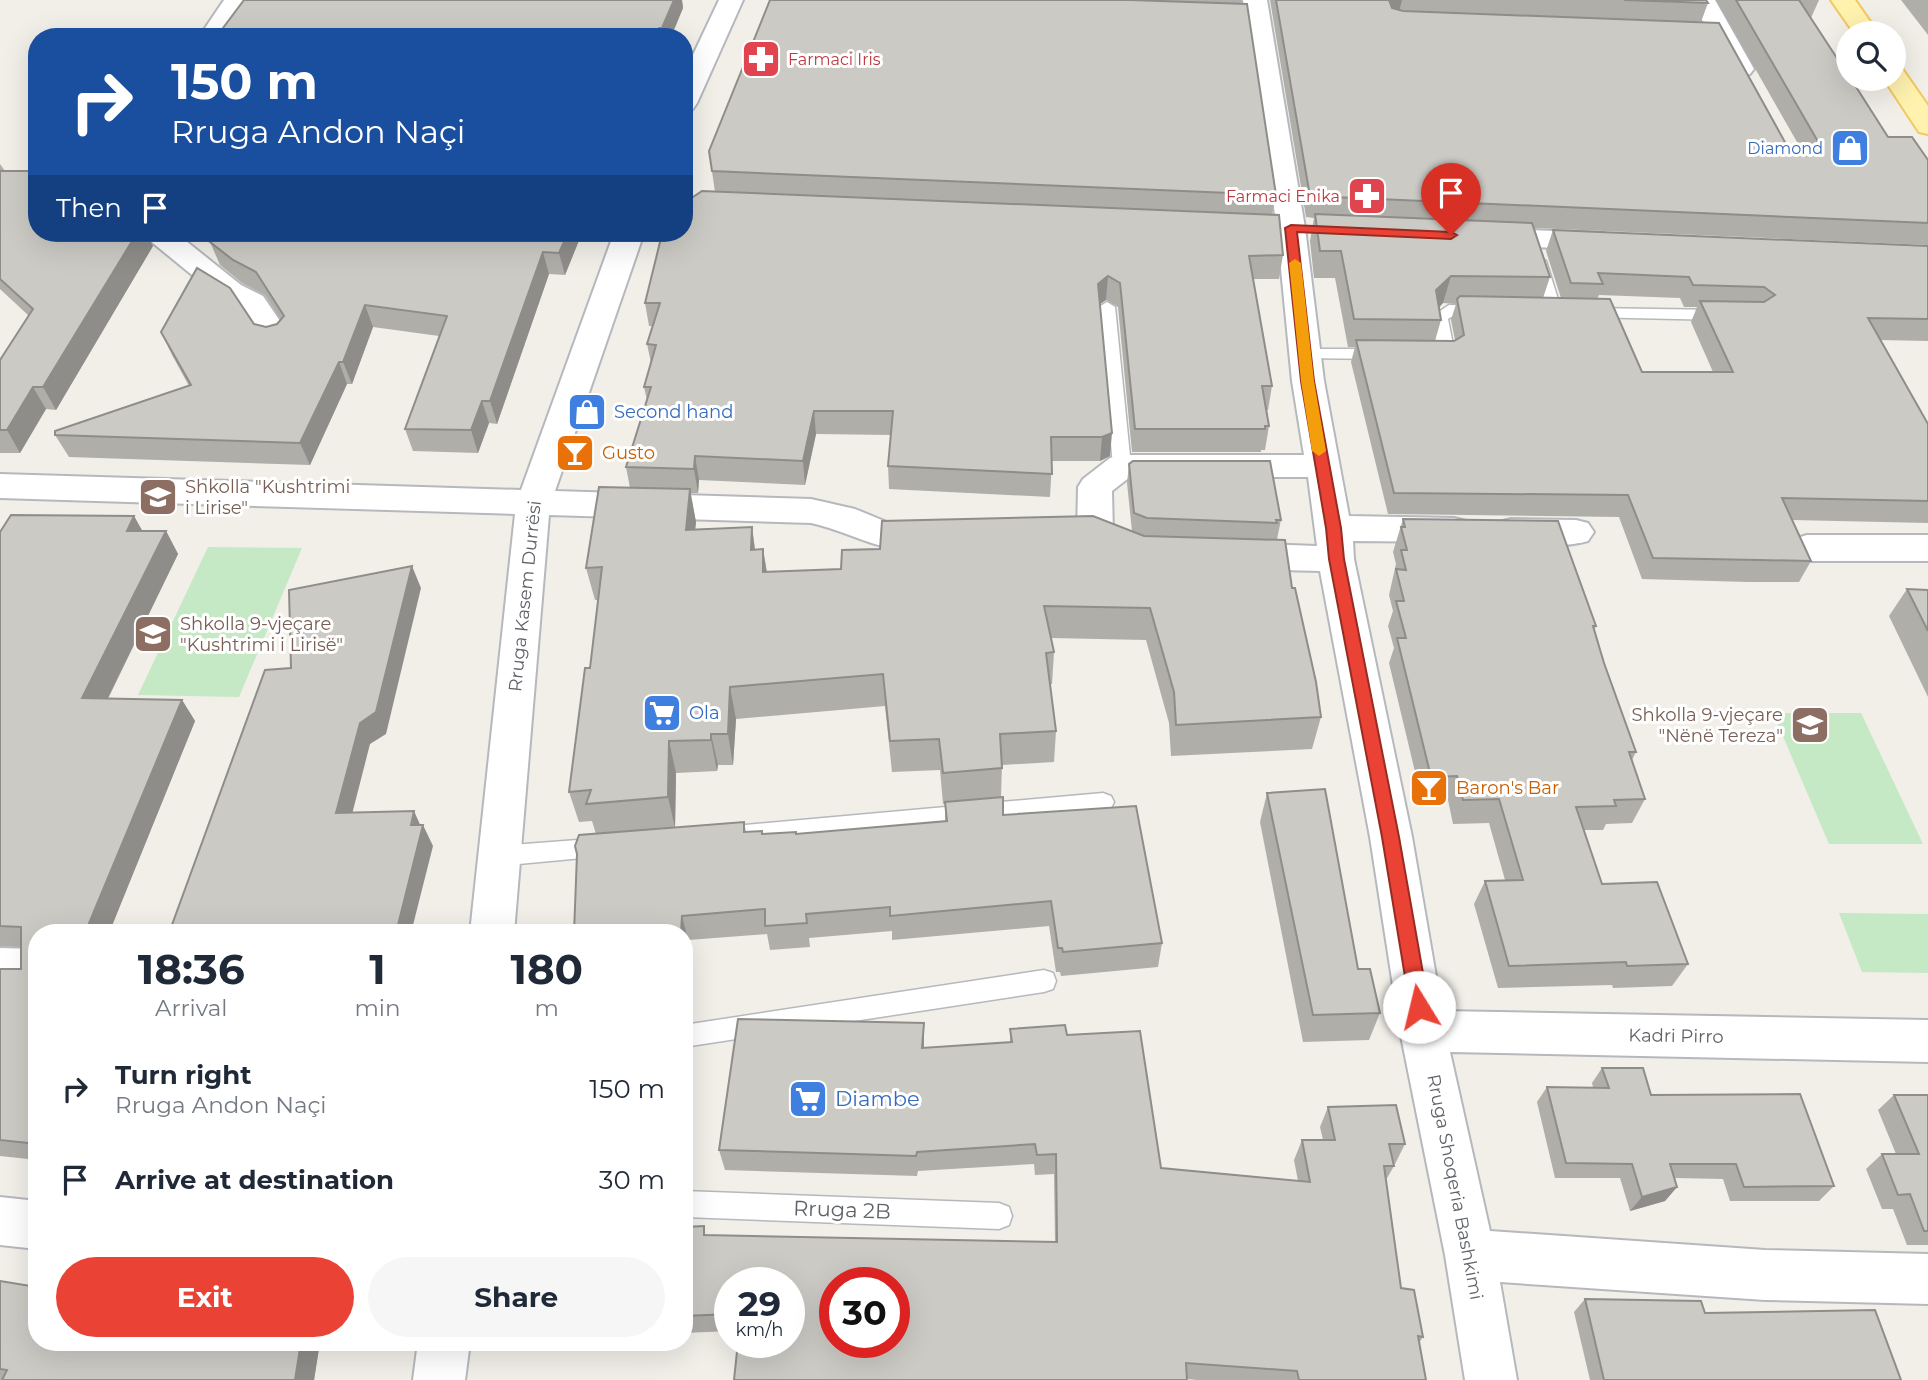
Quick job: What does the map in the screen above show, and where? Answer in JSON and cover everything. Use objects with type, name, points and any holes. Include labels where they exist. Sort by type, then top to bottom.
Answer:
[{"type":"main road","points":[[1843,0],[1858,21]]},
{"type":"main road","points":[[1905,91],[1928,126]]},
{"type":"street","points":[[217,28],[236,0]]},
{"type":"street","points":[[693,83],[731,0]]},
{"type":"street","points":[[1703,0],[1754,94]]},
{"type":"street","name":"Rruga Shoqeria Bashkimi","points":[[1248,10],[1291,228],[1308,381],[1335,543],[1391,837],[1423,1031],[1470,1255],[1491,1380]]},
{"type":"street","points":[[1695,33],[1722,34]]},
{"type":"street","points":[[1451,235],[1627,243]]},
{"type":"street","points":[[169,242],[230,292],[252,303],[275,337]]},
{"type":"street","name":"Rruga Kasem Durrësi","points":[[493,924],[533,504],[626,242]]},
{"type":"street","points":[[1129,548],[1081,534],[1095,487],[1122,466],[1322,466]]},
{"type":"street","points":[[0,486],[811,511],[843,518],[891,538],[959,537]]},
{"type":"street","points":[[1206,555],[1335,543],[1576,532]]},
{"type":"street","points":[[1807,548],[1928,548]]},
{"type":"street","points":[[0,967],[28,968]]},
{"type":"street","name":"Kadri Pirro","points":[[1423,1031],[1928,1041]]},
{"type":"street","points":[[0,1221],[28,1224]]},
{"type":"street","points":[[1470,1255],[1765,1275],[1928,1279]]},
{"type":"street","points":[[439,1380],[443,1351]]},
{"type":"lane","points":[[1531,239],[1548,312],[1740,316]]},
{"type":"lane","points":[[1107,307],[1122,466]]},
{"type":"lane","points":[[1306,354],[1446,355],[1439,317],[1449,310],[1502,311]]},
{"type":"lane","points":[[718,836],[1103,802]]},
{"type":"lane","points":[[498,856],[622,845]]},
{"type":"lane","points":[[693,1036],[1044,981]]},
{"type":"lane","name":"Rruga 2B","points":[[693,1204],[999,1216]]},
{"type":"green space","points":[[208,547],[302,548],[239,697],[138,695]]},
{"type":"green space","points":[[1773,713],[1861,713],[1923,844],[1829,844]]},
{"type":"green space","points":[[1839,913],[1928,914],[1928,973],[1862,972]]},
{"type":"building","points":[[244,0],[674,0],[662,28],[223,28]]},
{"type":"building","points":[[770,0],[1130,0],[1247,4],[1276,195],[712,171],[709,151]]},
{"type":"building","points":[[1276,0],[1389,0],[1392,8],[1403,11],[1719,23],[1791,153],[1803,156],[1814,155],[1820,145],[1736,0],[1799,0],[1836,57],[1836,91],[1859,91],[1888,137],[1912,137],[1928,160],[1928,223],[1310,196]]},
{"type":"building","points":[[1624,0],[1706,0],[1708,3]]},
{"type":"building","points":[[0,171],[28,171],[28,242],[132,242],[43,387],[33,387],[7,430],[0,430],[0,360],[33,309],[0,279]]},
{"type":"building","points":[[702,191],[1279,215],[1283,255],[1249,256],[1272,386],[1262,386],[1269,426],[1265,426],[1265,429],[1135,429],[1120,283],[1108,276],[1098,284],[1112,433],[1102,437],[1051,437],[1052,474],[888,466],[893,411],[814,411],[803,461],[695,456],[694,469],[626,467],[651,387],[644,387],[656,345],[647,344],[660,303],[645,303],[660,242],[693,242],[693,197]]},
{"type":"building","points":[[1315,214],[1532,223],[1550,277],[1451,276],[1436,290],[1441,320],[1354,319],[1341,251],[1320,251]]},
{"type":"building","points":[[1553,230],[1928,246],[1928,319],[1868,318],[1928,424],[1928,501],[1782,498],[1811,561],[1653,558],[1628,495],[1394,493],[1356,340],[1454,341],[1464,335],[1457,299],[1460,296],[1610,299],[1642,372],[1733,372],[1700,301],[1764,302],[1775,295],[1764,287],[1693,285],[1689,277],[1598,273],[1603,284],[1571,283]]},
{"type":"building","points":[[210,242],[564,242],[559,253],[543,252],[490,401],[482,401],[471,430],[405,429],[447,316],[365,305],[343,362],[339,362],[300,443],[55,435],[55,431],[191,385],[161,332],[197,268],[230,288],[254,324],[266,327],[277,324],[284,316],[256,272],[233,260]]},
{"type":"building","points":[[1133,461],[1270,461],[1281,520],[1276,520],[1277,523],[1147,518],[1134,513],[1129,464]]},
{"type":"building","points":[[599,487],[690,489],[686,530],[752,527],[751,550],[763,549],[763,572],[841,569],[842,550],[880,549],[882,521],[1093,516],[1144,536],[1285,540],[1292,588],[1295,588],[1321,717],[1176,725],[1174,692],[1150,608],[1044,606],[1054,652],[1046,653],[1056,731],[1000,734],[1002,768],[943,773],[939,739],[890,741],[883,674],[730,687],[728,734],[711,734],[711,740],[669,741],[668,797],[586,804],[591,790],[569,792],[585,668],[590,668],[602,567],[586,568]]},
{"type":"building","points":[[11,515],[134,516],[127,531],[166,531],[82,698],[182,700],[89,924],[28,924],[28,1143],[0,1140],[0,969],[21,969],[21,927],[0,926],[0,532]]},
{"type":"building","points":[[1403,519],[1558,521],[1596,626],[1593,626],[1604,663],[1636,752],[1629,752],[1645,799],[1614,800],[1616,806],[1576,807],[1602,884],[1657,882],[1688,964],[1627,966],[1626,962],[1509,966],[1485,881],[1523,880],[1499,799],[1463,800],[1457,776],[1431,777],[1397,638],[1406,638],[1396,601],[1404,601],[1396,569],[1406,570],[1401,550],[1407,550],[1401,527],[1405,527]]},
{"type":"building","points":[[412,566],[376,712],[360,723],[336,813],[414,811],[411,825],[423,825],[398,924],[172,924],[265,670],[291,668],[289,590]]},
{"type":"building","points":[[1907,589],[1928,590],[1928,631]]},
{"type":"building","points":[[1325,789],[1358,969],[1370,969],[1380,1013],[1313,1015],[1267,793]]},
{"type":"building","points":[[1003,797],[1003,815],[1136,806],[1162,943],[1063,952],[1062,948],[1058,948],[1051,901],[890,916],[890,907],[806,914],[807,923],[765,926],[765,909],[682,916],[682,924],[574,924],[575,846],[579,835],[744,822],[744,832],[796,834],[947,821],[945,802]]},
{"type":"building","points":[[738,1019],[924,1023],[922,1048],[1012,1042],[1010,1029],[1065,1025],[1067,1035],[1140,1031],[1161,1168],[1310,1182],[1302,1140],[1335,1140],[1328,1107],[1396,1105],[1405,1144],[1389,1144],[1394,1166],[1384,1166],[1401,1288],[1414,1290],[1423,1337],[1418,1336],[1426,1380],[1299,1380],[1297,1371],[1186,1363],[1187,1380],[734,1380],[736,1358],[805,1358],[805,1267],[714,1267],[714,1315],[693,1316],[693,1227],[704,1226],[704,1235],[1057,1242],[1056,1154],[1037,1155],[1035,1144],[917,1152],[916,1156],[719,1150]]},
{"type":"building","points":[[1602,1068],[1643,1068],[1651,1095],[1800,1094],[1834,1186],[1744,1187],[1736,1164],[1670,1164],[1677,1187],[1642,1197],[1632,1164],[1566,1163],[1547,1087],[1609,1088]]},
{"type":"building","points":[[1894,1095],[1928,1095],[1928,1231],[1924,1231],[1910,1194],[1898,1195],[1882,1154],[1919,1154]]},
{"type":"building","points":[[0,1281],[28,1286],[28,1351],[300,1351],[295,1380],[2,1380],[7,1370],[0,1369]]},
{"type":"building","points":[[1585,1299],[1701,1301],[1705,1313],[1875,1310],[1901,1380],[1604,1380]]},
{"type":"slow traffic","points":[[1295,263],[1319,451]]},
{"type":"place","name":"Farmaci Iris","points":[[761,59]]},
{"type":"place","name":"Diamond","points":[[1850,148]]},
{"type":"place","name":"Farmaci Enika","points":[[1367,196]]},
{"type":"place","name":"Second hand","points":[[587,412]]},
{"type":"place","name":"Gusto","points":[[575,453]]},
{"type":"place","name":"Shkolla \"Kushtrimi i Lirise\"","points":[[158,497]]},
{"type":"place","name":"Shkolla 9-vjeçare \"Kushtrimi i Lirisë\"","points":[[153,634]]},
{"type":"place","name":"Ola","points":[[662,713]]},
{"type":"place","name":"Shkolla 9-vjeçare \"Nënë Tereza\"","points":[[1810,725]]},
{"type":"place","name":"Baron's Bar","points":[[1429,788]]},
{"type":"place","name":"Diambe","points":[[808,1099]]},
{"type":"route","points":[[1419,1007],[1391,837],[1336,559],[1334,528],[1308,381],[1291,228],[1451,235]]}]
